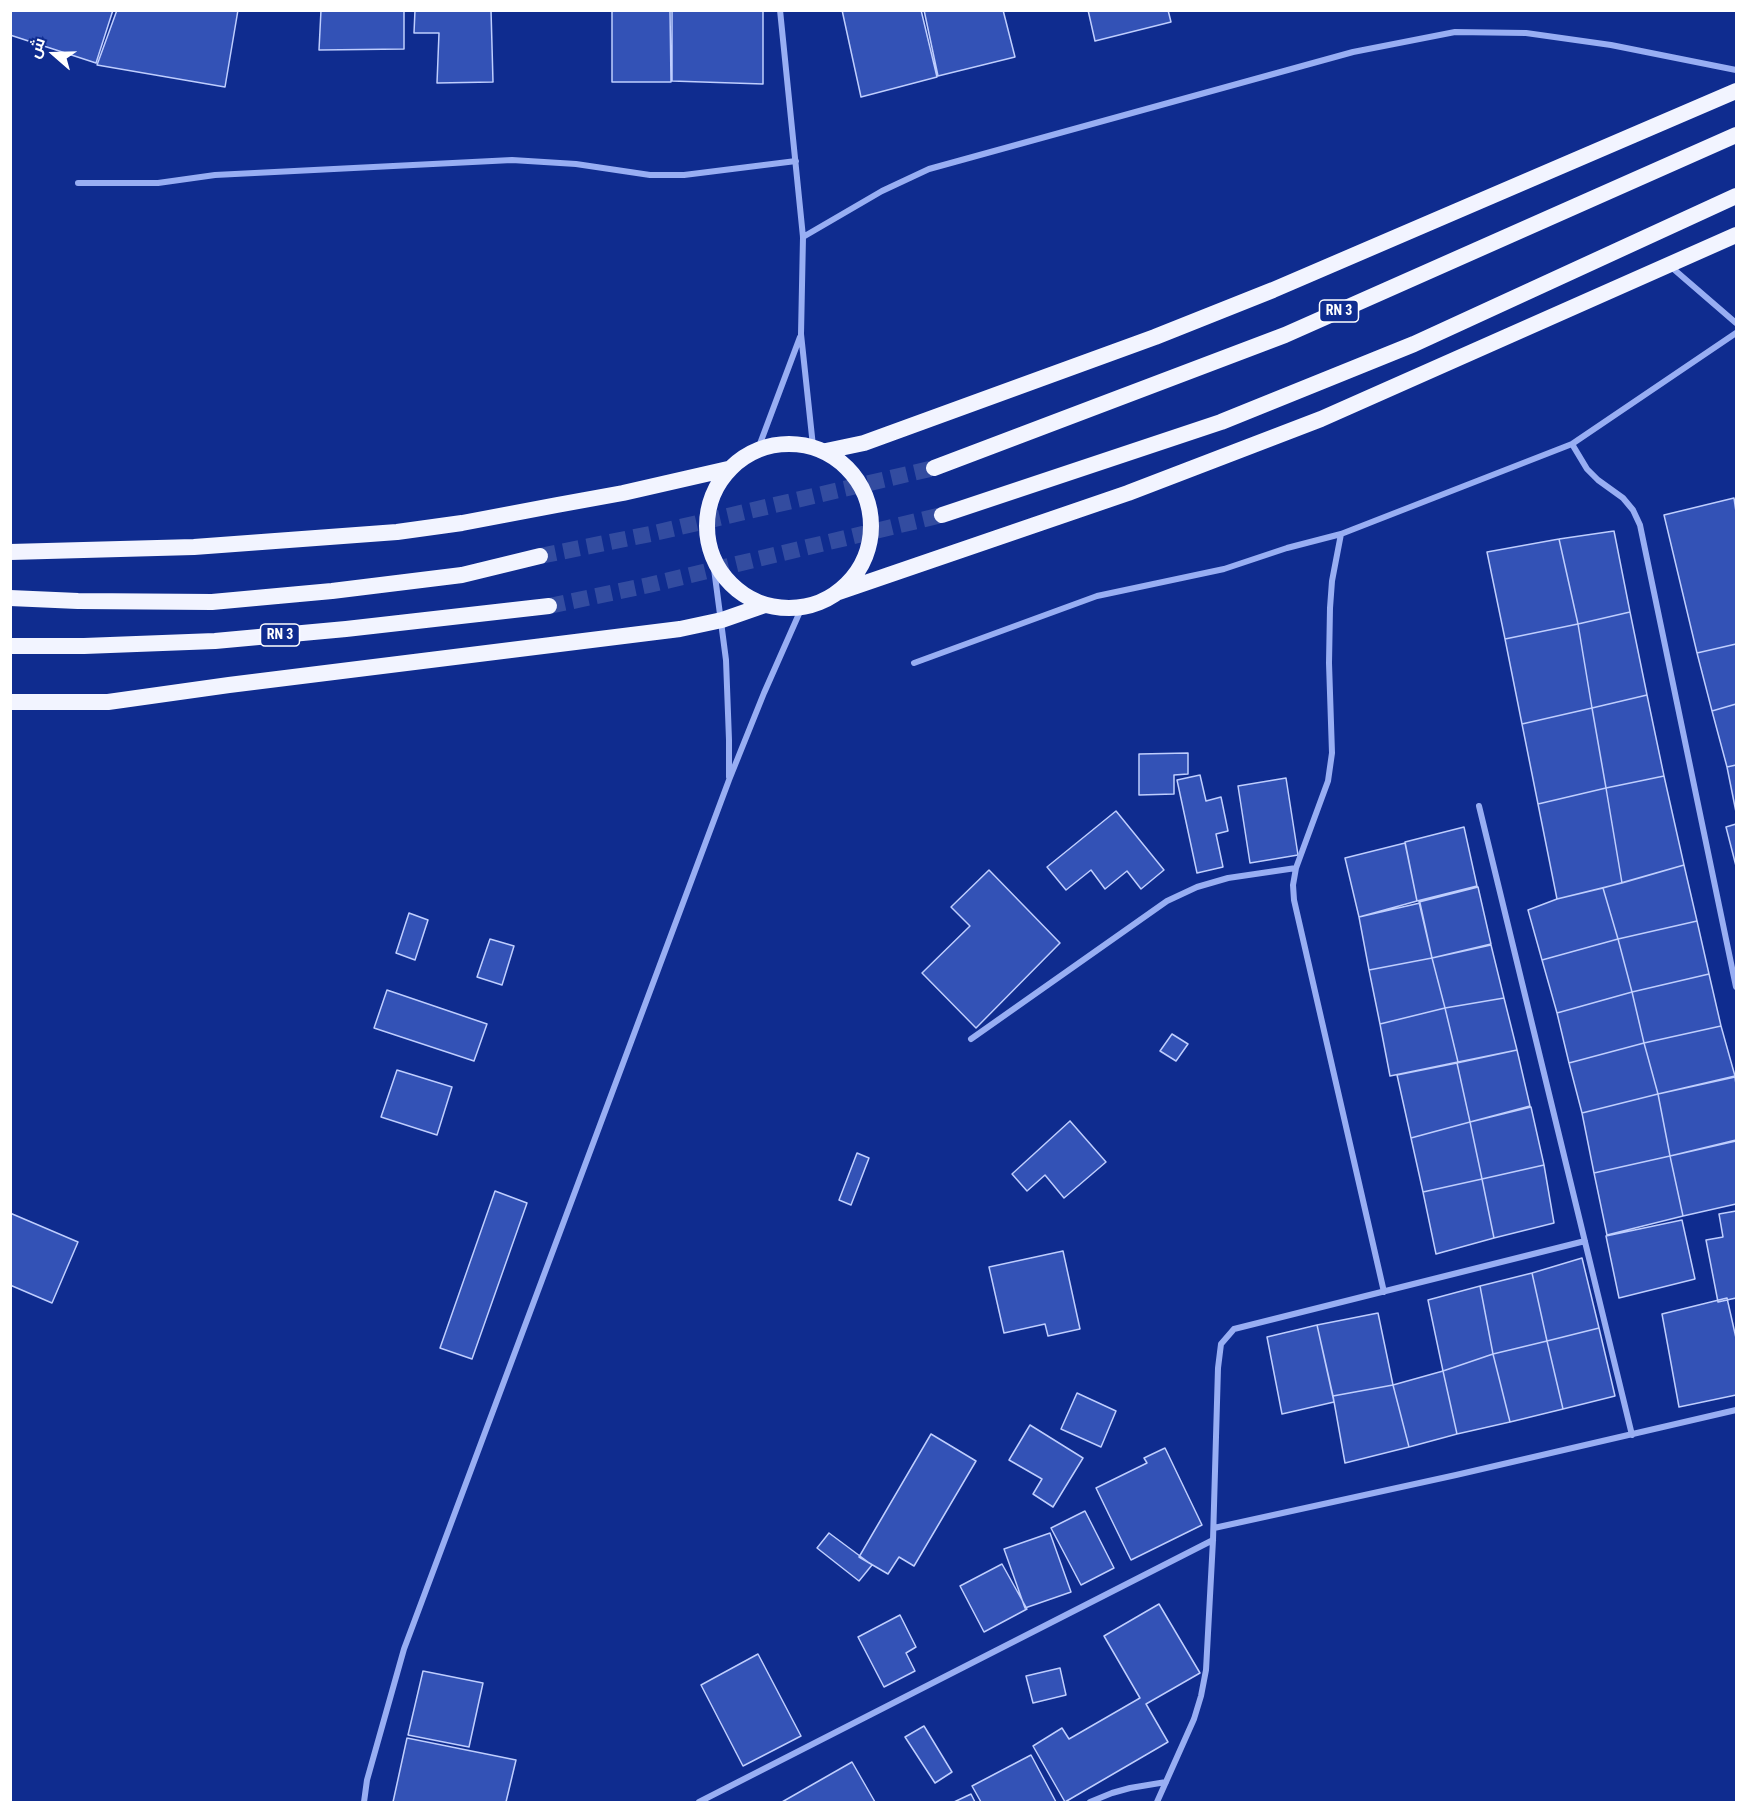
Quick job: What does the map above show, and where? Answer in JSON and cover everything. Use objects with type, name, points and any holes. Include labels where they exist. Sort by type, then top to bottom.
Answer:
[{"type":"highway","points":[[819,449],[864,443],[1155,337],[1284,285],[1737,91]]},
{"type":"highway","name":"RN 3","points":[[934,468],[1286,335],[1737,135]]},
{"type":"highway","points":[[942,515],[1221,422],[1404,349],[1737,196]]},
{"type":"highway","points":[[837,593],[850,581],[861,565],[868,547],[871,528],[870,510],[855,476],[842,462],[819,449],[794,443],[775,444],[758,449],[737,460],[714,489],[707,512],[707,537],[713,561],[735,589],[749,598],[765,605],[783,608],[802,607],[1128,493],[1321,419],[1737,235]]},
{"type":"highway","points":[[10,552],[194,546],[397,532],[462,523],[590,499],[728,469]]},
{"type":"highway","points":[[10,598],[212,602],[332,591],[462,575],[540,556]]},
{"type":"highway","points":[[10,702],[108,702],[680,629],[722,620],[765,605]]},
{"type":"highway","name":"RN 3","points":[[10,646],[84,646],[215,641],[549,606]]},
{"type":"street","points":[[780,10],[803,237],[801,334],[819,449]]},
{"type":"street","points":[[803,237],[882,191],[929,169],[1353,52],[1455,32],[1526,33],[1611,45],[1737,70]]},
{"type":"street","points":[[78,183],[147,183],[215,175],[512,160],[576,164],[650,175],[684,175],[796,161]]},
{"type":"street","points":[[1670,266],[1737,322]]},
{"type":"street","points":[[914,663],[1097,596],[1224,569],[1287,548],[1341,534],[1572,444],[1737,333]]},
{"type":"street","points":[[758,449],[801,334]]},
{"type":"street","points":[[1572,444],[1587,468],[1598,480],[1623,498],[1633,510],[1640,525],[1737,987]]},
{"type":"street","points":[[1341,534],[1332,581],[1330,608],[1332,753],[1325,789],[1296,868],[1293,885],[1296,914],[1384,1292]]},
{"type":"street","points":[[713,561],[722,620],[728,700],[729,780]]},
{"type":"street","points":[[364,1803],[367,1780],[404,1649],[729,780],[802,607]]},
{"type":"street","points":[[1479,806],[1632,1435]]},
{"type":"street","points":[[971,1040],[1167,901],[1197,887],[1228,878],[1296,868]]},
{"type":"street","points":[[1157,1803],[1194,1719],[1206,1670],[1214,1528],[1218,1368],[1221,1344],[1234,1329],[1585,1241]]},
{"type":"street","points":[[1214,1528],[1737,1410]]},
{"type":"street","points":[[699,1803],[1213,1540]]},
{"type":"street","points":[[1090,1803],[1130,1788],[1166,1782]]},
{"type":"building","points":[[10,10],[113,10],[96,63],[10,35]]},
{"type":"building","points":[[117,10],[238,10],[225,87],[97,65]]},
{"type":"building","points":[[321,10],[404,10],[404,49],[319,50]]},
{"type":"building","points":[[415,10],[491,10],[493,82],[437,83],[439,33],[414,33]]},
{"type":"building","points":[[612,10],[670,10],[671,82],[612,82]]},
{"type":"building","points":[[672,10],[763,10],[763,84],[672,81]]},
{"type":"building","points":[[842,10],[921,10],[937,77],[861,97]]},
{"type":"building","points":[[924,10],[1003,10],[1015,57],[938,76]]},
{"type":"building","points":[[1088,10],[1168,10],[1171,22],[1095,41]]},
{"type":"building","points":[[1734,498],[1736,512],[1736,644],[1697,653],[1664,515]]},
{"type":"building","points":[[1614,531],[1630,612],[1578,624],[1559,539]]},
{"type":"building","points":[[1559,539],[1578,624],[1505,639],[1487,552]]},
{"type":"building","points":[[1630,612],[1647,695],[1592,708],[1578,624]]},
{"type":"building","points":[[1578,624],[1592,708],[1522,724],[1505,639]]},
{"type":"building","points":[[1736,644],[1736,704],[1712,711],[1697,653]]},
{"type":"building","points":[[1647,695],[1664,776],[1606,788],[1592,708]]},
{"type":"building","points":[[1736,704],[1736,765],[1727,767],[1712,711]]},
{"type":"building","points":[[1592,708],[1606,788],[1538,804],[1522,724]]},
{"type":"building","points":[[1188,753],[1188,774],[1174,775],[1174,794],[1139,795],[1139,754]]},
{"type":"building","points":[[1736,765],[1736,812],[1727,767]]},
{"type":"building","points":[[1200,775],[1206,801],[1221,797],[1228,831],[1216,834],[1223,867],[1197,873],[1177,780]]},
{"type":"building","points":[[1664,776],[1684,865],[1622,883],[1606,788]]},
{"type":"building","points":[[1286,778],[1298,855],[1250,863],[1238,786]]},
{"type":"building","points":[[1606,788],[1622,883],[1557,899],[1538,804]]},
{"type":"building","points":[[1116,811],[1164,870],[1141,889],[1127,871],[1105,889],[1091,870],[1066,890],[1047,867]]},
{"type":"building","points":[[1736,824],[1736,866],[1726,827]]},
{"type":"building","points":[[1464,827],[1477,886],[1417,901],[1405,842]]},
{"type":"building","points":[[1405,843],[1417,901],[1359,917],[1345,858]]},
{"type":"building","points":[[1684,865],[1697,921],[1618,939],[1603,888]]},
{"type":"building","points":[[989,870],[1060,943],[976,1028],[922,973],[970,926],[951,907]]},
{"type":"building","points":[[1478,887],[1491,944],[1432,958],[1419,902]]},
{"type":"building","points":[[1603,888],[1618,939],[1542,960],[1528,910],[1557,899]]},
{"type":"building","points":[[1420,903],[1432,958],[1369,970],[1359,917]]},
{"type":"building","points":[[409,913],[428,920],[415,960],[396,953]]},
{"type":"building","points":[[1697,921],[1709,974],[1632,992],[1618,939]]},
{"type":"building","points":[[490,939],[514,946],[502,985],[477,977]]},
{"type":"building","points":[[1618,939],[1632,992],[1557,1013],[1542,960]]},
{"type":"building","points":[[1491,945],[1504,998],[1445,1008],[1432,958]]},
{"type":"building","points":[[1432,958],[1445,1008],[1380,1024],[1369,970]]},
{"type":"building","points":[[1709,974],[1721,1026],[1644,1043],[1632,992]]},
{"type":"building","points":[[387,990],[487,1024],[474,1061],[374,1028]]},
{"type":"building","points":[[1632,992],[1644,1043],[1569,1063],[1557,1013]]},
{"type":"building","points":[[1504,998],[1517,1050],[1458,1062],[1445,1008]]},
{"type":"building","points":[[1445,1008],[1458,1062],[1390,1076],[1380,1024]]},
{"type":"building","points":[[1721,1026],[1735,1076],[1658,1094],[1644,1043]]},
{"type":"building","points":[[1172,1034],[1188,1044],[1176,1061],[1160,1051]]},
{"type":"building","points":[[1644,1043],[1658,1094],[1582,1113],[1569,1063]]},
{"type":"building","points":[[1517,1050],[1530,1106],[1470,1122],[1457,1063]]},
{"type":"building","points":[[1457,1063],[1470,1122],[1411,1138],[1397,1075]]},
{"type":"building","points":[[397,1070],[452,1087],[437,1135],[381,1117]]},
{"type":"building","points":[[1735,1077],[1736,1140],[1670,1156],[1658,1094]]},
{"type":"building","points":[[1658,1094],[1670,1156],[1594,1173],[1582,1113]]},
{"type":"building","points":[[1531,1107],[1544,1165],[1482,1179],[1470,1122]]},
{"type":"building","points":[[1070,1121],[1106,1162],[1064,1198],[1045,1175],[1027,1191],[1012,1174]]},
{"type":"building","points":[[1470,1122],[1482,1179],[1423,1192],[1411,1138]]},
{"type":"building","points":[[1736,1141],[1736,1204],[1683,1216],[1670,1156]]},
{"type":"building","points":[[857,1153],[869,1158],[851,1205],[839,1200]]},
{"type":"building","points":[[1670,1156],[1683,1216],[1607,1235],[1594,1173]]},
{"type":"building","points":[[1544,1165],[1554,1223],[1494,1238],[1482,1179]]},
{"type":"building","points":[[1482,1179],[1494,1238],[1436,1254],[1423,1192]]},
{"type":"building","points":[[495,1191],[527,1203],[472,1359],[440,1348]]},
{"type":"building","points":[[1736,1211],[1736,1298],[1718,1302],[1706,1240],[1723,1237],[1719,1214]]},
{"type":"building","points":[[10,1213],[78,1242],[52,1303],[10,1285]]},
{"type":"building","points":[[1682,1220],[1695,1279],[1619,1298],[1606,1236]]},
{"type":"building","points":[[1063,1251],[1080,1329],[1048,1336],[1045,1324],[1004,1333],[989,1267]]},
{"type":"building","points":[[1582,1258],[1599,1328],[1547,1341],[1532,1273]]},
{"type":"building","points":[[1532,1273],[1547,1341],[1493,1354],[1480,1286]]},
{"type":"building","points":[[1480,1286],[1493,1354],[1443,1371],[1428,1300]]},
{"type":"building","points":[[1727,1298],[1736,1338],[1736,1395],[1679,1407],[1662,1314]]},
{"type":"building","points":[[1378,1313],[1393,1385],[1333,1396],[1317,1325]]},
{"type":"building","points":[[1317,1325],[1334,1402],[1282,1414],[1267,1337]]},
{"type":"building","points":[[1599,1328],[1615,1396],[1563,1409],[1547,1341]]},
{"type":"building","points":[[1547,1341],[1563,1409],[1510,1422],[1493,1354]]},
{"type":"building","points":[[1493,1354],[1510,1422],[1457,1434],[1443,1371]]},
{"type":"building","points":[[1443,1371],[1457,1434],[1409,1447],[1393,1385]]},
{"type":"building","points":[[1393,1385],[1409,1447],[1345,1463],[1333,1396]]},
{"type":"building","points":[[1077,1393],[1116,1411],[1101,1447],[1061,1429]]},
{"type":"building","points":[[1030,1425],[1083,1458],[1053,1507],[1033,1494],[1042,1479],[1009,1460]]},
{"type":"building","points":[[931,1434],[976,1461],[914,1566],[899,1557],[888,1574],[859,1557]]},
{"type":"building","points":[[1165,1448],[1202,1525],[1131,1560],[1096,1488],[1147,1463],[1144,1458]]},
{"type":"building","points":[[1085,1511],[1114,1568],[1081,1585],[1051,1528]]},
{"type":"building","points":[[829,1533],[872,1565],[859,1581],[817,1548]]},
{"type":"building","points":[[1050,1533],[1071,1592],[1025,1608],[1004,1549]]},
{"type":"building","points":[[1002,1564],[1027,1609],[984,1632],[960,1586]]},
{"type":"building","points":[[1159,1604],[1200,1673],[1146,1704],[1168,1742],[1065,1802],[1033,1746],[1062,1728],[1069,1739],[1140,1698],[1104,1636]]},
{"type":"building","points":[[900,1615],[916,1647],[906,1653],[915,1671],[884,1687],[858,1637]]},
{"type":"building","points":[[758,1654],[801,1736],[743,1766],[701,1685]]},
{"type":"building","points":[[1060,1668],[1066,1695],[1033,1703],[1026,1676]]},
{"type":"building","points":[[423,1671],[483,1683],[469,1747],[408,1735]]},
{"type":"building","points":[[924,1726],[952,1772],[935,1783],[905,1737]]},
{"type":"building","points":[[407,1738],[516,1760],[506,1802],[393,1802]]},
{"type":"building","points":[[1031,1755],[1056,1802],[981,1802],[972,1786]]},
{"type":"building","points":[[852,1762],[875,1802],[782,1802]]},
{"type":"building","points":[[971,1794],[975,1802],[954,1802]]},
{"type":"tunnel","points":[[540,556],[650,534],[934,468]]},
{"type":"tunnel","points":[[549,606],[649,585],[942,515]]}]
